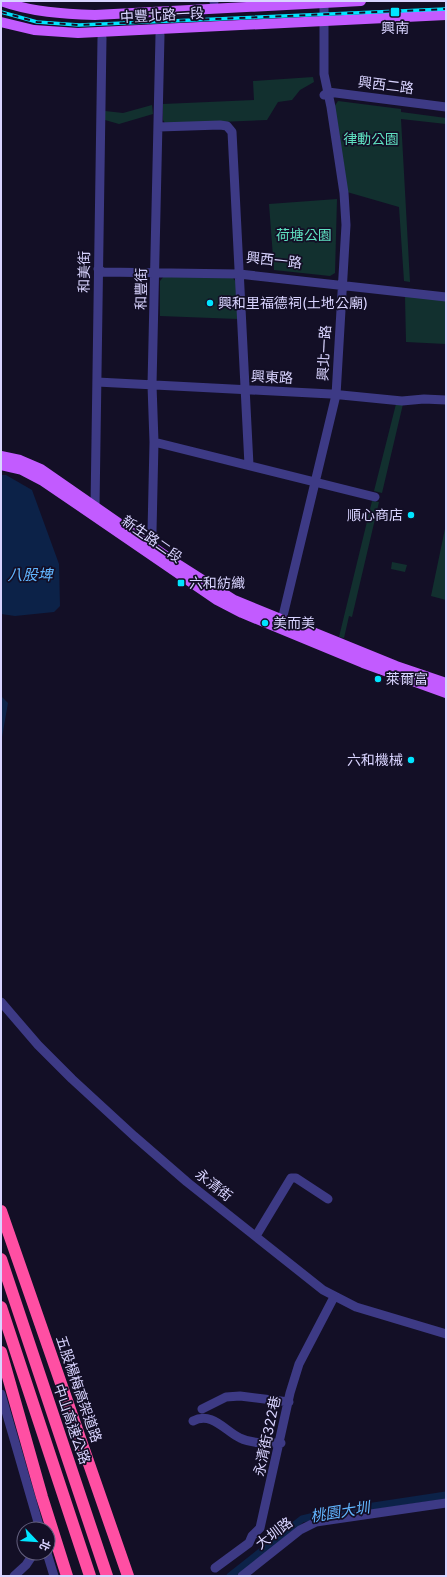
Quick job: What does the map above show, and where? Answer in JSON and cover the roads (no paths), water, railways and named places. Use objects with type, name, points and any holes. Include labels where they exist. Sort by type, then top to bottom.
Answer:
[{"type":"highway","name":"五股楊梅高架道路","points":[[1,1211],[128,1576]]},
{"type":"highway","name":"中山高速公路","points":[[1,1259],[107,1576]]},
{"type":"highway","points":[[1,1307],[90,1576]]},
{"type":"highway","points":[[1,1352],[66,1576]]},
{"type":"main road","name":"中豐北路一段","points":[[1,1],[25,8],[66,14],[96,15],[361,1]]},
{"type":"main road","name":"中豐北路一段","points":[[1,22],[34,30],[64,33],[322,23],[446,15]]},
{"type":"main road","name":"新生路二段","points":[[1,456],[20,460],[41,470],[179,566],[234,600],[394,675],[446,693]]},
{"type":"main road","name":"新生路二段","points":[[1,465],[22,470],[43,481],[217,600],[242,613],[279,622],[446,683]]},
{"type":"street","points":[[279,622],[334,395],[340,283],[346,224],[344,193],[327,95],[319,74],[322,2]]},
{"type":"street","name":"和豐街","points":[[149,544],[152,532],[154,442],[152,385],[160,35]]},
{"type":"street","name":"和美街","points":[[95,507],[102,38]]},
{"type":"street","points":[[327,95],[446,112]]},
{"type":"street","name":"興西二路","points":[[327,95],[446,107]]},
{"type":"street","points":[[158,127],[220,125],[230,128],[232,132],[249,465]]},
{"type":"street","name":"興西一路","points":[[98,269],[104,266],[155,270],[239,272],[340,283],[446,292]]},
{"type":"street","points":[[340,283],[446,297]]},
{"type":"street","name":"興東路","points":[[97,382],[334,395],[402,401],[424,399],[446,400]]},
{"type":"street","points":[[154,442],[375,497]]},
{"type":"street","name":"永清街","points":[[1,1002],[38,1045],[77,1084],[187,1182],[323,1290],[356,1307],[427,1330],[446,1334]]},
{"type":"street","points":[[256,1236],[291,1178],[296,1178],[328,1199]]},
{"type":"street","name":"永清街322巷","points":[[215,1568],[249,1543],[252,1536],[260,1528],[289,1402],[303,1354],[334,1297]]},
{"type":"street","points":[[1,1394],[38,1521]]},
{"type":"street","points":[[202,1409],[226,1397],[240,1396],[289,1402]]},
{"type":"street","points":[[193,1421],[198,1418],[205,1418],[223,1425],[234,1434],[244,1439],[280,1443]]},
{"type":"street","name":"大圳路","points":[[242,1576],[300,1530],[316,1522],[328,1519],[446,1503]]},
{"type":"street","points":[[14,1576],[29,1561]]},
{"type":"street","points":[[49,1561],[54,1576]]},
{"type":"water","name":"八股埤","points":[[1,475],[6,475],[32,490],[59,564],[60,606],[54,612],[15,616],[1,614]]},
{"type":"water","points":[[1,696],[8,703],[1,743]]},
{"type":"waterway","name":"桃園大圳","points":[[230,1576],[302,1519],[327,1513],[446,1495]]},
{"type":"railway","points":[[1,12],[37,22],[79,25],[446,9]]},
{"type":"place","name":"興南","points":[[395,12]]},
{"type":"place","name":"興和里福德祠(土地公廟)","points":[[210,303]]},
{"type":"place","name":"順心商店","points":[[411,515]]},
{"type":"place","name":"六和紡織","points":[[181,583]]},
{"type":"place","name":"美而美","points":[[265,623]]},
{"type":"place","name":"萊爾富","points":[[378,679]]},
{"type":"place","name":"六和機械","points":[[411,760]]},
{"type":"park label","name":"律動公園","points":[[371,139]]},
{"type":"park label","name":"荷塘公園","points":[[304,235]]}]
